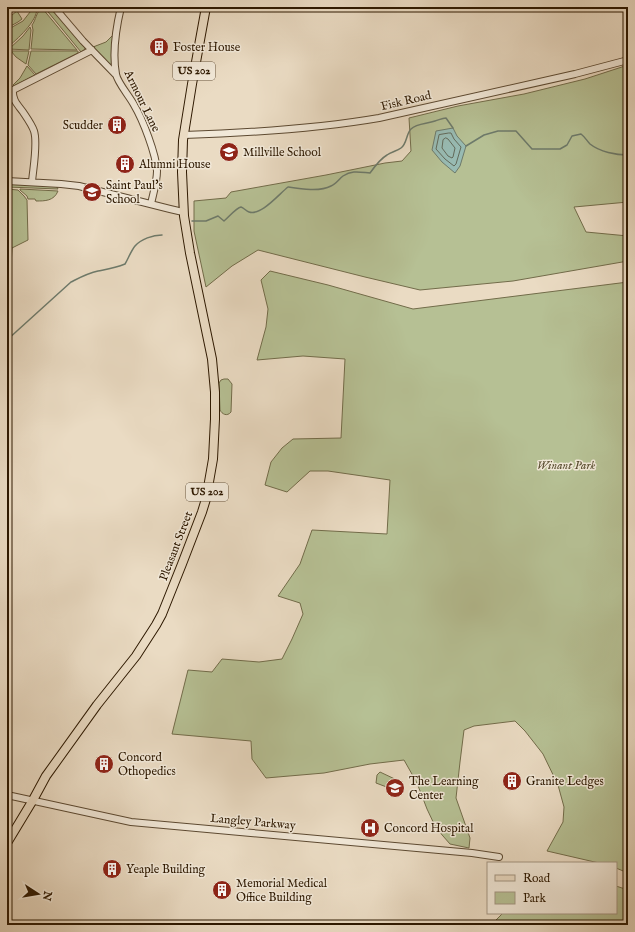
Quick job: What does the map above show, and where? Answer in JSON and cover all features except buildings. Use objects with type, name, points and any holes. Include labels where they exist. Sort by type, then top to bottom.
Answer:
[{"type":"main road","name":"US 202","points":[[184,212],[182,159],[184,135],[206,7]]},
{"type":"main road","name":"Pleasant Street","points":[[7,843],[46,776],[97,705],[136,656],[156,625],[168,600],[206,498],[212,471],[214,447],[216,410],[214,377],[212,359],[190,253],[184,212]]},
{"type":"street","points":[[54,7],[116,76]]},
{"type":"street","name":"Armour Lane","points":[[121,7],[114,53],[116,76],[134,104],[156,163],[156,177],[151,204]]},
{"type":"street","points":[[32,182],[36,137],[34,129],[12,95],[13,90],[92,50]]},
{"type":"street","name":"Fisk Road","points":[[184,135],[273,130],[379,118],[575,74],[628,60]]},
{"type":"street","points":[[7,181],[79,186],[184,212]]},
{"type":"street","name":"Langley Parkway","points":[[7,795],[131,822],[472,853],[499,857]]},
{"type":"green space","points":[[34,7],[37,8],[34,19],[21,35],[7,48],[7,30],[23,21]]},
{"type":"green space","points":[[44,7],[51,7],[85,47],[85,49],[81,52]]},
{"type":"green space","points":[[42,8],[77,50],[31,49],[33,30],[32,25],[38,12]]},
{"type":"green space","points":[[17,11],[22,19],[7,28],[7,19]]},
{"type":"green space","points":[[30,27],[29,50],[9,49],[23,36]]},
{"type":"green space","points":[[113,35],[112,66],[109,66],[93,47],[106,42]]},
{"type":"green space","points":[[11,51],[29,51],[26,64],[16,57]]},
{"type":"green space","points":[[31,51],[78,51],[78,53],[36,74],[28,65]]},
{"type":"green space","points":[[628,65],[628,202],[574,207],[586,232],[628,236],[628,261],[513,281],[420,290],[258,250],[232,266],[206,287],[194,231],[194,201],[226,198],[231,192],[402,161],[411,151],[409,118],[458,106],[524,94],[585,79]]},
{"type":"green space","points":[[27,66],[35,75],[14,86],[13,85],[20,78]]},
{"type":"green space","points":[[12,184],[55,186],[58,189],[7,187],[10,187]]},
{"type":"green space","points":[[7,189],[18,190],[27,200],[28,240],[12,248],[11,267],[7,267]]},
{"type":"green space","points":[[20,190],[58,191],[52,199],[36,201],[35,199],[28,199],[27,196]]},
{"type":"green space","name":"Winant Park","points":[[270,271],[328,285],[413,309],[628,282],[628,873],[617,868],[617,862],[595,862],[547,851],[563,822],[564,807],[558,785],[543,754],[515,721],[474,726],[464,730],[456,798],[470,838],[469,848],[450,844],[436,828],[417,783],[404,760],[370,764],[324,773],[266,778],[252,759],[251,741],[172,734],[188,670],[212,672],[222,659],[259,662],[282,659],[303,614],[300,603],[278,596],[300,564],[312,530],[387,534],[390,480],[328,471],[310,471],[287,492],[265,485],[271,462],[282,448],[293,439],[341,438],[345,359],[303,356],[257,360],[266,327],[268,309],[261,280]]},
{"type":"green space","points":[[224,379],[228,379],[232,384],[231,412],[226,415],[220,410],[219,383]]},
{"type":"green space","points":[[380,772],[399,781],[392,789],[376,783],[377,775]]},
{"type":"green space","points":[[617,886],[628,890],[628,925],[492,925],[502,914],[617,914]]},
{"type":"water","points":[[453,128],[457,136],[466,146],[460,166],[455,173],[442,162],[432,150],[436,131]]},
{"type":"waterway","points":[[192,221],[206,221],[218,216],[224,221],[241,207],[249,212],[259,211],[270,204],[288,187],[310,190],[327,188],[349,173],[370,173],[382,159],[403,146],[409,131],[413,127],[446,118],[453,128]]},
{"type":"waterway","points":[[466,146],[484,135],[498,131],[516,131],[532,149],[560,149],[567,145],[572,136],[581,134],[590,144],[598,149],[613,154],[628,155]]},
{"type":"waterway","points":[[7,340],[71,282],[91,273],[125,264],[132,250],[140,241],[162,235]]},
{"type":"place","name":"Foster House","points":[[159,47]]},
{"type":"place","name":"Scudder","points":[[117,125]]},
{"type":"place","name":"Millville School","points":[[229,152]]},
{"type":"place","name":"Alumni House","points":[[125,164]]},
{"type":"place","name":"Saint Paul's School","points":[[92,192]]},
{"type":"place","name":"Concord Othopedics","points":[[104,764]]},
{"type":"place","name":"Granite Ledges","points":[[512,781]]},
{"type":"place","name":"The Learning Center","points":[[395,788]]},
{"type":"place","name":"Concord Hospital","points":[[370,828]]},
{"type":"place","name":"Yeaple Building","points":[[112,869]]},
{"type":"place","name":"Memorial Medical Office Building","points":[[222,890]]}]
